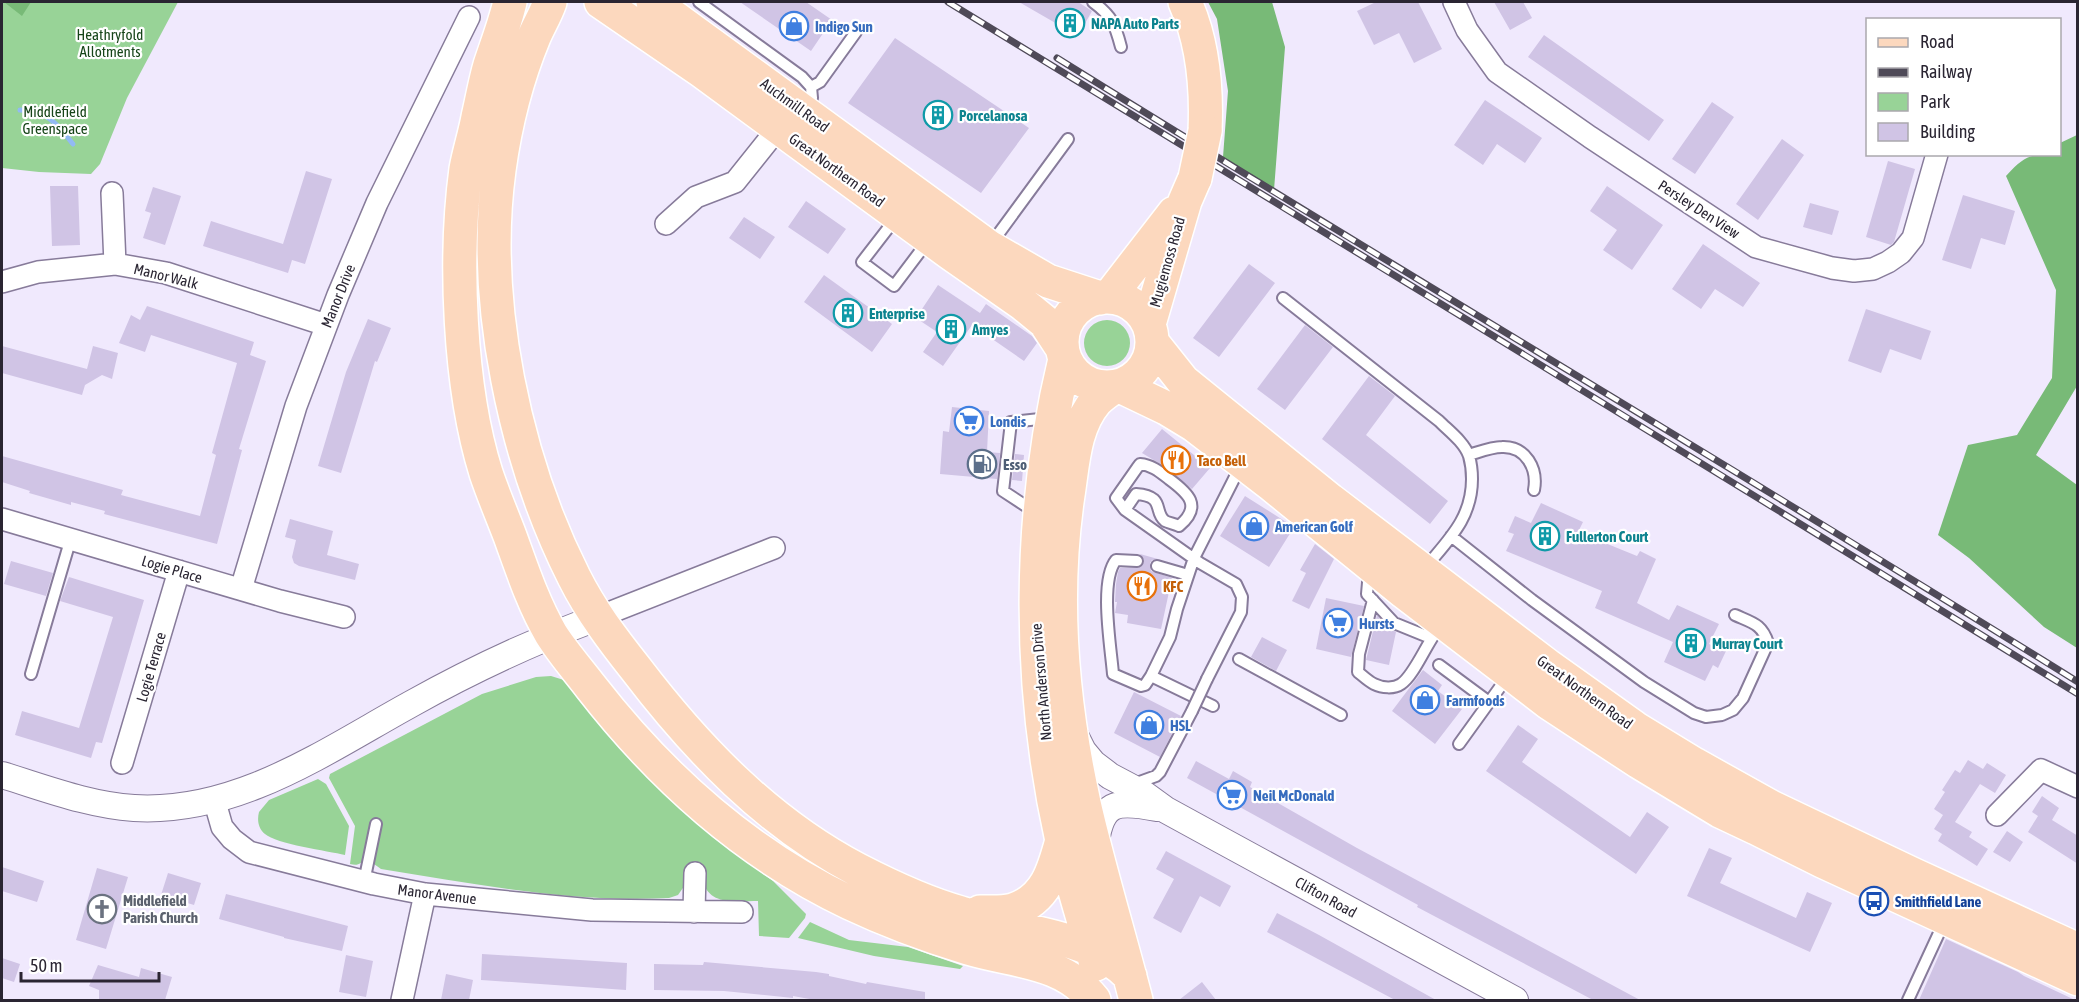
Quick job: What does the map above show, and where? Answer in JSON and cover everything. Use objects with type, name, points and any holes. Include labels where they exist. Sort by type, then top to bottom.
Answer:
[{"type":"main road","points":[[510,2],[489,68],[467,167],[461,232],[461,308],[466,373],[476,434],[486,473],[524,574],[552,634],[618,721],[656,762],[736,833],[797,875],[852,904],[919,931],[969,948],[1048,967],[1073,979],[1086,989],[1094,1000]]},
{"type":"main road","name":"Auchmill Road","points":[[653,2],[798,109],[933,224]]},
{"type":"main road","name":"Mugiemoss Road","points":[[1151,333],[1205,131],[1201,51],[1197,30],[1185,2]]},
{"type":"main road","points":[[610,7],[587,9],[548,7],[525,63],[505,138],[495,224],[497,288],[509,386],[525,451],[556,539],[574,578],[596,618],[685,730],[730,777],[796,831],[852,866],[896,889],[957,912],[1065,939],[1092,949],[1111,959],[1133,988]]},
{"type":"main road","name":"Great Northern Road","points":[[610,7],[798,109],[898,215],[933,224],[989,247],[1048,281],[1105,297]]},
{"type":"main road","name":"Mugiemoss Road","points":[[1105,297],[1190,189]]},
{"type":"main road","name":"Great Northern Road","points":[[933,224],[1045,322],[1064,354]]},
{"type":"main road","points":[[1105,297],[1122,299],[1133,305],[1142,313],[1151,333],[1151,356],[1144,369],[1134,379],[1117,387],[1099,387],[1085,382],[1073,372],[1064,354],[1064,328],[1072,313],[1085,303],[1105,297]]},
{"type":"main road","name":"Great Northern Road","points":[[1151,333],[1184,381],[1330,500],[1440,626],[1510,673],[1549,703],[1639,762],[1720,811],[1822,861],[2078,979]]},
{"type":"main road","name":"North Anderson Drive","points":[[1064,354],[1053,418],[1041,515],[1036,638],[1039,689],[1062,840],[1106,1000]]},
{"type":"main road","name":"Great Northern Road","points":[[1117,387],[1166,408],[1194,425],[1272,485],[1368,564],[1592,699],[1694,764],[1771,807],[2078,950]]},
{"type":"main road","name":"North Anderson Drive","points":[[1117,387],[1097,400],[1079,432],[1073,453],[1062,530],[1060,616],[1071,728],[1079,779],[1095,849],[1133,988]]},
{"type":"main road","points":[[957,912],[1010,911],[1025,906],[1035,899],[1047,885],[1062,840]]},
{"type":"street","name":"Persley Den View","points":[[1454,2],[1467,30],[1497,72],[1756,247],[1854,272],[1873,269],[1888,262],[1900,253],[1912,238],[1936,156]]},
{"type":"street","name":"Manor Drive","points":[[241,590],[296,406],[326,325],[377,203],[469,17]]},
{"type":"street","points":[[666,224],[696,197],[735,183],[798,109]]},
{"type":"street","points":[[112,193],[115,264]]},
{"type":"street","name":"Manor Walk","points":[[2,282],[38,272],[115,264],[166,273],[326,325]]},
{"type":"street","name":"Logie Place","points":[[2,519],[241,590],[344,617]]},
{"type":"street","points":[[2,775],[94,803],[135,808],[186,806],[252,788],[283,775],[412,704],[552,634],[774,548]]},
{"type":"street","name":"Logie Terrace","points":[[122,763],[178,571]]},
{"type":"street","name":"Clifton Road","points":[[1071,728],[1083,751],[1093,763],[1110,776],[1485,993],[1515,1000]]},
{"type":"street","points":[[1997,815],[2041,770],[2078,787]]},
{"type":"street","name":"Manor Avenue","points":[[214,799],[222,826],[232,839],[249,852],[364,882],[425,894],[592,910],[742,912]]},
{"type":"street","name":"Clifton Road","points":[[1095,849],[1098,826],[1105,814],[1115,805],[1140,805],[1167,810]]},
{"type":"street","points":[[694,912],[695,873]]},
{"type":"street","points":[[402,1000],[425,894]]},
{"type":"lane","points":[[699,2],[802,77],[798,109]]},
{"type":"lane","points":[[1093,2],[1106,11],[1114,22],[1121,47]]},
{"type":"lane","points":[[798,109],[856,32]]},
{"type":"lane","points":[[989,247],[1068,139]]},
{"type":"lane","points":[[898,215],[862,262],[894,286],[933,224]]},
{"type":"lane","points":[[1283,298],[1439,421],[1469,455],[1472,491],[1468,507],[1451,536],[1405,585],[1359,654],[1358,672],[1374,684],[1388,688],[1401,684],[1412,671],[1440,626]]},
{"type":"lane","points":[[1469,455],[1503,446],[1515,449],[1527,457],[1534,470],[1536,481],[1534,490]]},
{"type":"lane","points":[[1137,561],[1116,560],[1106,589],[1113,674],[1141,686],[1145,685],[1151,676],[1170,637],[1194,558],[1242,462]]},
{"type":"lane","points":[[1125,510],[1136,494],[1146,495],[1158,503],[1161,516],[1166,521],[1179,526],[1192,510],[1191,498],[1180,487],[1150,465],[1140,464],[1116,498],[1125,510],[1236,584],[1243,605],[1238,621],[1160,772],[1149,780],[1128,786]]},
{"type":"lane","points":[[1451,536],[1532,600],[1644,682],[1694,713],[1706,717],[1722,716],[1733,710],[1743,698],[1768,644],[1764,631],[1758,625],[1735,615]]},
{"type":"lane","points":[[31,674],[71,538]]},
{"type":"lane","points":[[1157,566],[1188,575]]},
{"type":"lane","points":[[1239,659],[1341,715]]},
{"type":"lane","points":[[1439,665],[1489,702]]},
{"type":"lane","points":[[1459,744],[1510,673]]},
{"type":"lane","points":[[1151,676],[1213,706]]},
{"type":"lane","points":[[364,882],[376,824]]},
{"type":"lane","points":[[1908,1000],[1946,917]]},
{"type":"green space","points":[[2,2],[178,2],[127,98],[100,164],[91,174],[2,168]]},
{"type":"green space","points":[[4,2],[31,2],[22,16]]},
{"type":"green space","points":[[1208,2],[1272,2],[1285,47],[1274,190],[1223,157],[1228,91],[1217,19]]},
{"type":"green space","points":[[2077,135],[2077,386],[2036,455],[2077,485],[2077,648],[2044,627],[1969,558],[1938,535],[1968,445],[2017,435],[2052,378],[2056,290],[2006,176],[2024,159],[2032,156],[2061,156],[2061,143]]},
{"type":"green space","points":[[1107,320],[1123,327],[1130,343],[1123,359],[1107,366],[1091,359],[1084,343],[1091,327]]},
{"type":"green space","points":[[551,676],[567,681],[615,741],[686,814],[773,881],[806,914],[789,938],[759,936],[758,901],[720,899],[708,892],[704,885],[685,885],[678,895],[669,898],[596,898],[524,891],[381,869],[373,861],[365,858],[359,864],[350,864],[355,826],[329,778],[330,774],[482,694],[536,677]]},
{"type":"green space","points":[[318,779],[326,784],[349,826],[345,855],[280,841],[265,834],[259,827],[259,812],[269,800]]},
{"type":"green space","points":[[810,922],[849,940],[908,947],[963,966],[960,969],[874,956],[798,938]]},
{"type":"building","points":[[740,2],[806,2],[832,20],[811,51]]},
{"type":"building","name":"NAPA Auto Parts","points":[[1019,2],[1078,2],[1092,11],[1078,36]]},
{"type":"building","points":[[1376,2],[1418,2],[1442,49],[1414,63],[1399,33],[1374,45],[1357,11]]},
{"type":"building","points":[[1494,2],[1523,2],[1532,18],[1510,30]]},
{"type":"building","points":[[1544,35],[1664,120],[1649,141],[1528,57]]},
{"type":"building","name":"Porcelanosa","points":[[895,38],[1029,128],[981,193],[848,103]]},
{"type":"building","points":[[1485,100],[1542,138],[1525,163],[1497,144],[1483,165],[1454,145]]},
{"type":"building","points":[[1712,102],[1734,117],[1695,174],[1672,159]]},
{"type":"building","points":[[1782,139],[1804,155],[1758,220],[1736,204]]},
{"type":"building","points":[[1888,161],[1915,169],[1894,242],[1891,245],[1866,237]]},
{"type":"building","points":[[306,171],[332,179],[305,264],[292,260],[288,273],[203,246],[211,221],[283,244]]},
{"type":"building","points":[[50,186],[78,186],[80,245],[52,246]]},
{"type":"building","points":[[1607,186],[1663,225],[1632,270],[1603,250],[1617,230],[1590,211]]},
{"type":"building","points":[[153,187],[181,196],[165,245],[143,238],[151,213],[145,211]]},
{"type":"building","points":[[1963,195],[2015,211],[2005,245],[1981,238],[1971,269],[1942,260]]},
{"type":"building","points":[[806,201],[846,229],[828,254],[788,227]]},
{"type":"building","points":[[1810,203],[1839,211],[1832,235],[1803,227]]},
{"type":"building","points":[[744,217],[775,237],[760,259],[729,238]]},
{"type":"building","points":[[1703,244],[1760,283],[1743,307],[1715,289],[1701,309],[1672,289]]},
{"type":"building","points":[[1249,264],[1275,283],[1219,357],[1193,338]]},
{"type":"building","name":"Enterprise","points":[[824,275],[892,324],[872,352],[804,302]]},
{"type":"building","name":"Amyes","points":[[938,285],[980,313],[986,304],[1032,336],[1037,343],[1024,361],[972,325],[943,366],[923,352],[937,332],[916,318]]},
{"type":"building","points":[[147,306],[254,342],[250,355],[266,361],[239,449],[242,450],[217,544],[104,514],[105,511],[71,502],[71,505],[29,493],[30,491],[2,482],[2,456],[123,490],[121,495],[200,516],[216,455],[212,453],[237,363],[151,335],[145,352],[119,343],[131,315],[140,320]]},
{"type":"building","points":[[1866,309],[1931,331],[1921,360],[1890,349],[1881,373],[1848,361]]},
{"type":"building","points":[[368,319],[391,328],[377,362],[375,361],[341,473],[318,466],[346,372]]},
{"type":"building","points":[[1305,325],[1333,347],[1285,410],[1257,389]]},
{"type":"building","points":[[2,346],[87,369],[93,346],[118,353],[112,379],[102,375],[85,385],[82,395],[2,373]]},
{"type":"building","points":[[1369,376],[1395,396],[1366,435],[1448,501],[1430,524],[1322,439]]},
{"type":"building","name":"Esso","points":[[952,407],[989,411],[987,452],[1000,453],[997,479],[940,474],[943,431],[949,432]]},
{"type":"building","name":"Taco Bell","points":[[1162,429],[1210,468],[1192,489],[1167,468],[1142,453]]},
{"type":"building","points":[[1015,454],[1024,455],[1022,481],[1012,480]]},
{"type":"building","points":[[1245,496],[1294,527],[1269,567],[1220,536]]},
{"type":"building","points":[[1541,503],[1583,522],[1578,532],[1637,556],[1640,551],[1656,559],[1637,603],[1669,620],[1677,605],[1719,624],[1709,644],[1726,651],[1718,668],[1713,665],[1705,681],[1664,662],[1673,642],[1595,608],[1602,591],[1506,551],[1514,534],[1508,532],[1515,516],[1531,523]]},
{"type":"building","points":[[290,519],[333,531],[327,555],[359,564],[355,580],[294,563],[292,557],[296,540],[285,537]]},
{"type":"building","points":[[1315,544],[1334,559],[1309,609],[1292,601],[1306,573],[1300,570]]},
{"type":"building","name":"KFC","points":[[1140,554],[1158,559],[1150,563],[1151,571],[1172,578],[1161,629],[1127,623],[1128,615],[1115,613],[1118,572],[1120,568],[1141,567],[1144,561]]},
{"type":"building","points":[[11,561],[53,573],[46,596],[4,584]]},
{"type":"building","points":[[69,577],[144,600],[102,743],[96,742],[91,758],[15,735],[22,711],[79,728],[113,617],[60,601]]},
{"type":"building","name":"Hursts","points":[[1326,598],[1364,606],[1351,657],[1316,649]]},
{"type":"building","points":[[1377,615],[1396,632],[1389,665],[1366,660]]},
{"type":"building","points":[[1262,637],[1287,650],[1276,671],[1251,657]]},
{"type":"building","name":"Farmfoods","points":[[1423,670],[1442,685],[1438,691],[1462,709],[1435,744],[1392,711]]},
{"type":"building","name":"HSL","points":[[1134,692],[1181,716],[1160,757],[1114,733]]},
{"type":"building","points":[[1518,725],[1538,739],[1522,762],[1630,837],[1647,812],[1669,827],[1636,874],[1486,771]]},
{"type":"building","points":[[1968,760],[1983,769],[1987,763],[2006,775],[1995,793],[1980,784],[1955,822],[1972,832],[1969,837],[1988,849],[1977,866],[1938,841],[1942,834],[1934,829],[1943,815],[1934,809],[1945,792],[1942,790],[1955,770],[1960,773]]},
{"type":"building","points":[[1196,761],[1229,779],[1233,771],[1252,782],[1250,787],[1357,848],[1640,1000],[1593,1000],[1417,907],[1418,905],[1187,778]]},
{"type":"building","points":[[2042,796],[2059,808],[2052,820],[2078,836],[2078,864],[2028,832],[2038,816],[2032,812]]},
{"type":"building","points":[[2007,831],[2023,842],[2010,862],[1993,852]]},
{"type":"building","points":[[1709,848],[1732,858],[1720,883],[1796,918],[1807,892],[1832,903],[1810,952],[1687,896]]},
{"type":"building","points":[[1166,851],[1231,886],[1220,907],[1200,896],[1181,933],[1153,918],[1174,879],[1156,869]]},
{"type":"building","points":[[2,867],[44,881],[37,902],[2,891]]},
{"type":"building","name":"Middlefield Parish Church","points":[[97,868],[128,877],[106,949],[76,940]]},
{"type":"building","points":[[168,873],[201,883],[194,905],[161,895]]},
{"type":"building","points":[[226,894],[348,926],[342,951],[284,938],[219,919]]},
{"type":"building","points":[[1277,913],[1436,1000],[1395,1000],[1267,932]]},
{"type":"building","points":[[1946,939],[2018,972],[2075,1000],[1919,1000]]},
{"type":"building","points":[[482,954],[627,963],[626,990],[481,980]]},
{"type":"building","points":[[346,955],[373,961],[366,997],[339,992]]},
{"type":"building","points":[[2,958],[20,964],[14,982],[2,978]]},
{"type":"building","points":[[704,962],[829,974],[829,976],[866,984],[867,982],[925,992],[925,1000],[815,1000],[793,996],[793,998],[724,991],[654,990],[654,964],[703,965]]},
{"type":"building","points":[[98,965],[139,977],[141,968],[172,977],[165,1000],[99,1000],[99,990],[89,986]]},
{"type":"building","points":[[446,974],[473,980],[469,1000],[441,1000]]},
{"type":"building","points":[[1202,982],[1216,1000],[1179,1000]]},
{"type":"waterway","points":[[20,110],[45,116],[57,125],[73,144]]},
{"type":"railway","points":[[948,2],[2078,694]]},
{"type":"railway","points":[[1057,58],[2078,682]]},
{"type":"place","name":"NAPA Auto Parts","points":[[1070,23]]},
{"type":"place","name":"Indigo Sun","points":[[794,26]]},
{"type":"place","name":"Porcelanosa","points":[[938,115]]},
{"type":"place","name":"Enterprise","points":[[848,313]]},
{"type":"place","name":"Amyes","points":[[951,329]]},
{"type":"place","name":"Londis","points":[[969,421]]},
{"type":"place","name":"Taco Bell","points":[[1176,460]]},
{"type":"place","name":"Esso","points":[[982,464]]},
{"type":"place","name":"American Golf","points":[[1254,526]]},
{"type":"place","name":"Fullerton Court","points":[[1545,536]]},
{"type":"place","name":"KFC","points":[[1142,586]]},
{"type":"place","name":"Hursts","points":[[1338,623]]},
{"type":"place","name":"Murray Court","points":[[1691,643]]},
{"type":"place","name":"Farmfoods","points":[[1425,700]]},
{"type":"place","name":"HSL","points":[[1149,725]]},
{"type":"place","name":"Neil McDonald","points":[[1232,795]]},
{"type":"place","name":"Smithfield Lane","points":[[1874,901]]},
{"type":"place","name":"Middlefield Parish Church","points":[[102,909]]},
{"type":"park label","name":"Heathryfold Allotments","points":[[110,42]]},
{"type":"park label","name":"Middlefield Greenspace","points":[[55,120]]}]
